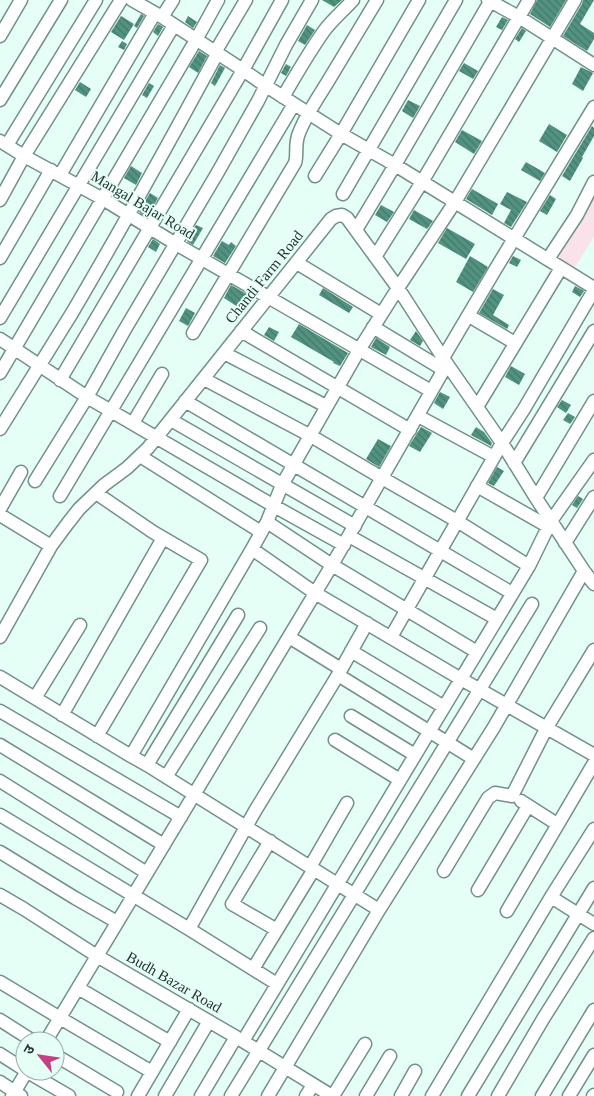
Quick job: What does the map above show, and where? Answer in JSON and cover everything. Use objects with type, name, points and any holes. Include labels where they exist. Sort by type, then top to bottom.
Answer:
[{"type":"street","points":[[0,36],[21,0]]},
{"type":"street","points":[[0,100],[61,0]]},
{"type":"street","points":[[4,143],[96,0]]},
{"type":"street","points":[[0,200],[24,156],[121,0]]},
{"type":"street","points":[[132,0],[159,15],[341,134],[455,202],[594,289],[502,443],[391,638]]},
{"type":"street","points":[[0,258],[159,15],[173,0]]},
{"type":"street","points":[[0,372],[218,0]]},
{"type":"street","points":[[0,429],[129,214],[218,54],[217,49],[246,0]]},
{"type":"street","points":[[60,380],[243,70],[282,0]]},
{"type":"street","points":[[35,481],[218,172],[312,0]]},
{"type":"street","points":[[283,97],[323,32],[335,17],[353,0]]},
{"type":"street","points":[[193,333],[295,163],[296,140],[309,113],[377,0]]},
{"type":"street","points":[[315,176],[419,0]]},
{"type":"street","points":[[343,194],[456,0]]},
{"type":"street","points":[[356,230],[490,0],[594,65]]},
{"type":"street","points":[[375,257],[422,182],[529,0]]},
{"type":"street","points":[[131,756],[252,549],[274,506],[282,485],[337,387],[381,314],[455,202],[575,0]]},
{"type":"street","points":[[0,318],[174,25]]},
{"type":"street","points":[[60,496],[294,104]]},
{"type":"street","points":[[52,1031],[332,565],[432,392],[469,316],[594,107]]},
{"type":"street","name":"Mangal Bajar Road","points":[[4,143],[432,392]]},
{"type":"street","points":[[548,259],[577,215],[594,182]]},
{"type":"street","name":"Chandi Farm Road","points":[[0,637],[51,546],[79,509],[140,456],[157,438],[331,219],[342,215],[347,218],[398,288],[445,364],[502,443],[550,524],[591,578]]},
{"type":"street","points":[[297,263],[381,314]]},
{"type":"street","points":[[477,407],[561,268]]},
{"type":"street","points":[[469,316],[515,343]]},
{"type":"street","points":[[374,327],[445,364]]},
{"type":"street","points":[[241,331],[410,430]]},
{"type":"street","points":[[514,464],[594,331]]},
{"type":"street","points":[[0,339],[60,380],[274,506],[349,536],[497,619]]},
{"type":"street","points":[[224,353],[326,406]]},
{"type":"street","points":[[133,423],[162,374]]},
{"type":"street","points":[[204,379],[311,436],[457,521],[529,566]]},
{"type":"street","points":[[185,401],[512,593]]},
{"type":"street","points":[[536,498],[594,401]]},
{"type":"street","points":[[418,416],[494,457]]},
{"type":"street","points":[[170,420],[282,485],[349,536]]},
{"type":"street","points":[[140,456],[332,565],[477,652]]},
{"type":"street","points":[[201,1096],[277,984],[529,566],[550,524],[594,460]]},
{"type":"street","points":[[0,509],[21,472]]},
{"type":"street","points":[[477,486],[550,524]]},
{"type":"street","points":[[96,493],[140,524],[201,560],[97,736]]},
{"type":"street","points":[[565,543],[594,497]]},
{"type":"street","points":[[0,515],[51,546]]},
{"type":"street","points":[[62,715],[163,538]]},
{"type":"street","points":[[252,549],[315,593],[460,679],[594,755]]},
{"type":"street","points":[[268,1096],[379,910],[506,705],[591,578]]},
{"type":"street","points":[[232,1096],[532,604]]},
{"type":"street","points":[[147,765],[238,615]]},
{"type":"street","points":[[189,929],[247,826],[367,623]]},
{"type":"street","points":[[35,698],[80,625]]},
{"type":"street","points":[[166,777],[260,628]]},
{"type":"street","points":[[289,637],[429,732],[474,759]]},
{"type":"street","points":[[512,796],[547,727],[594,650]]},
{"type":"street","points":[[351,651],[444,706]]},
{"type":"street","points":[[0,677],[247,826],[379,910]]},
{"type":"street","points":[[0,711],[181,817]]},
{"type":"street","points":[[351,716],[415,755]]},
{"type":"street","points":[[335,740],[400,780]]},
{"type":"street","points":[[0,745],[164,845]]},
{"type":"street","points":[[507,911],[594,763]]},
{"type":"street","points":[[0,781],[147,873]]},
{"type":"street","points":[[444,871],[488,798],[495,793],[512,796],[557,824]]},
{"type":"street","points":[[253,969],[277,930],[347,803]]},
{"type":"street","points":[[478,890],[528,806]]},
{"type":"street","points":[[0,815],[277,984]]},
{"type":"street","points":[[432,1096],[594,829]]},
{"type":"street","points":[[270,841],[232,904],[277,930]]},
{"type":"street","points":[[0,852],[118,922]]},
{"type":"street","points":[[468,1096],[594,888]]},
{"type":"street","name":"Budh Bazar Road","points":[[0,895],[98,956],[333,1096]]},
{"type":"street","points":[[552,897],[594,924]]},
{"type":"street","points":[[498,1096],[542,1018],[594,938]]},
{"type":"street","points":[[0,982],[152,1072]]},
{"type":"street","points":[[78,988],[170,1042]]},
{"type":"street","points":[[138,1096],[189,1009]]},
{"type":"street","points":[[542,1096],[594,1010]]},
{"type":"street","points":[[0,1020],[17,1031]]},
{"type":"street","points":[[164,1096],[209,1021]]},
{"type":"street","points":[[333,1096],[365,1044]]},
{"type":"street","points":[[0,1054],[15,1064]]},
{"type":"street","points":[[569,1096],[594,1055]]},
{"type":"street","points":[[366,1096],[390,1056]]},
{"type":"street","points":[[65,1061],[117,1092]]},
{"type":"street","points":[[400,1096],[415,1071]]},
{"type":"street","points":[[0,1082],[16,1095],[22,1081]]},
{"type":"street","points":[[43,1081],[69,1096]]},
{"type":"street","points":[[306,1096],[313,1084]]},
{"type":"shaded area","points":[[594,185],[594,236],[574,269],[552,256]]},
{"type":"building","points":[[322,0],[342,0],[334,7]]},
{"type":"building","points":[[537,0],[566,0],[550,27],[530,14]]},
{"type":"building","points":[[583,0],[594,0],[580,24],[594,33],[594,39],[587,51],[563,36]]},
{"type":"building","points":[[141,14],[144,16],[137,28],[134,26]]},
{"type":"building","points":[[121,16],[134,24],[124,40],[111,32]]},
{"type":"building","points":[[188,16],[197,22],[193,28],[185,22]]},
{"type":"building","points":[[502,17],[508,20],[502,30],[496,27]]},
{"type":"building","points":[[158,24],[163,27],[158,36],[153,32]]},
{"type":"building","points":[[307,25],[315,30],[305,45],[298,41]]},
{"type":"building","points":[[522,28],[526,31],[519,42],[515,39]]},
{"type":"building","points":[[122,41],[127,44],[124,50],[118,47]]},
{"type":"building","points":[[199,51],[207,56],[198,73],[189,67]]},
{"type":"building","points":[[464,63],[478,71],[473,79],[459,71]]},
{"type":"building","points":[[286,64],[291,67],[286,76],[281,73]]},
{"type":"building","points":[[220,65],[225,68],[215,86],[211,83]]},
{"type":"building","points":[[581,67],[593,73],[583,91],[572,84]]},
{"type":"building","points":[[80,82],[91,89],[86,97],[75,90]]},
{"type":"building","points":[[149,83],[154,86],[147,98],[142,95]]},
{"type":"building","points":[[408,100],[420,106],[413,118],[402,111]]},
{"type":"building","points":[[549,124],[567,135],[557,152],[539,141]]},
{"type":"building","points":[[592,126],[594,128],[594,136],[570,181],[562,176]]},
{"type":"building","points":[[462,130],[482,141],[474,154],[455,142]]},
{"type":"building","points":[[526,162],[545,173],[540,181],[521,170]]},
{"type":"building","points":[[131,166],[142,173],[136,185],[124,178]]},
{"type":"building","points":[[472,189],[498,204],[492,215],[466,199]]},
{"type":"building","points":[[507,192],[527,202],[511,227],[504,223],[511,210],[500,204]]},
{"type":"building","points":[[150,193],[158,198],[147,217],[139,212]]},
{"type":"building","points":[[550,195],[556,199],[547,215],[540,211]]},
{"type":"building","points":[[381,205],[394,212],[387,222],[375,215]]},
{"type":"building","points":[[414,210],[433,221],[427,229],[409,219]]},
{"type":"building","points":[[196,225],[203,228],[193,245],[187,241]]},
{"type":"building","points":[[447,228],[475,244],[466,259],[438,243]]},
{"type":"building","points":[[153,239],[160,244],[156,252],[148,247]]},
{"type":"building","points":[[222,241],[229,245],[231,242],[236,246],[225,263],[213,256]]},
{"type":"building","points":[[470,256],[488,267],[473,292],[456,282]]},
{"type":"building","points":[[513,256],[521,260],[517,267],[509,263]]},
{"type":"building","points":[[231,285],[252,297],[244,311],[224,298]]},
{"type":"building","points":[[575,286],[584,291],[580,297],[572,292]]},
{"type":"building","points":[[323,288],[353,307],[349,313],[319,295]]},
{"type":"building","points":[[493,289],[504,295],[493,315],[509,325],[507,329],[479,313]]},
{"type":"building","points":[[186,308],[195,313],[188,326],[179,321]]},
{"type":"building","points":[[299,324],[348,353],[340,366],[291,337]]},
{"type":"building","points":[[269,327],[279,332],[274,341],[264,335]]},
{"type":"building","points":[[416,331],[423,341],[420,346],[410,340]]},
{"type":"building","points":[[376,338],[390,347],[386,355],[371,347]]},
{"type":"building","points":[[511,366],[525,374],[519,385],[505,377]]},
{"type":"building","points":[[440,392],[450,397],[443,409],[434,403]]},
{"type":"building","points":[[562,400],[571,405],[566,413],[557,407]]},
{"type":"building","points":[[568,413],[575,417],[570,424],[563,420]]},
{"type":"building","points":[[421,427],[432,433],[420,452],[409,446]]},
{"type":"building","points":[[476,427],[484,432],[492,443],[491,446],[471,435]]},
{"type":"building","points":[[378,439],[391,446],[379,467],[366,459]]},
{"type":"building","points":[[497,467],[504,471],[494,486],[488,483]]},
{"type":"building","points":[[578,496],[583,499],[577,508],[572,505]]}]
